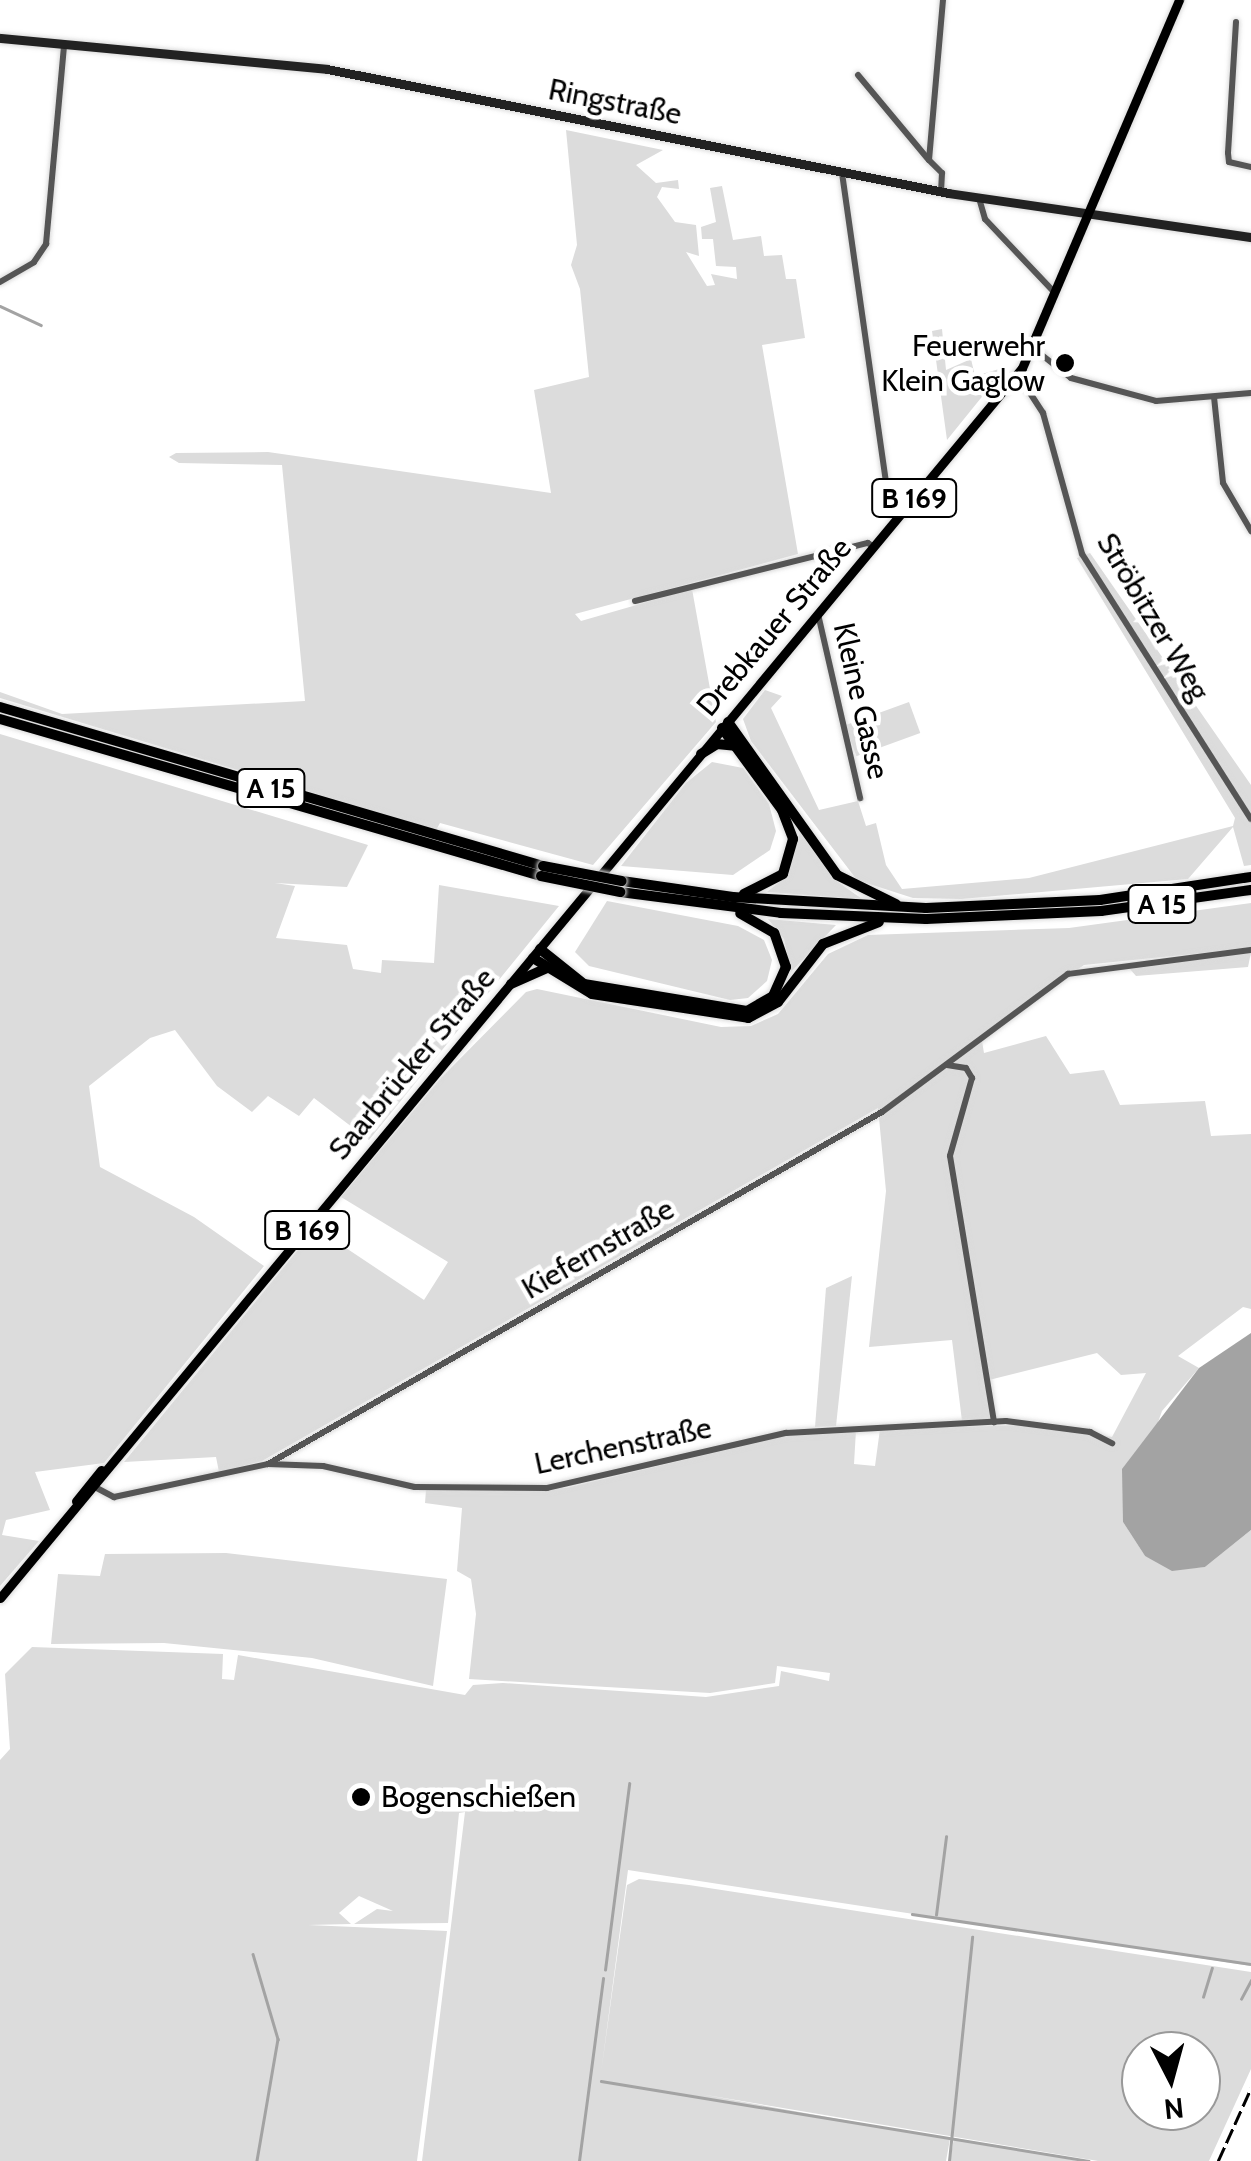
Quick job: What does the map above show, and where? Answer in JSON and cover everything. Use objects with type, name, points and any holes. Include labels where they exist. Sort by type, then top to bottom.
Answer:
[{"type":"highway","name":"A 15","points":[[0,708],[542,871]]},
{"type":"highway","name":"A 15","points":[[0,720],[542,871],[720,906],[889,918],[1101,911],[1251,890]]},
{"type":"highway","points":[[725,725],[735,746],[782,810],[793,839],[783,874],[764,889],[733,897]]},
{"type":"highway","points":[[725,725],[837,875],[871,896],[912,908]]},
{"type":"highway","points":[[701,754],[717,744],[735,746]]},
{"type":"highway","name":"A 15","points":[[621,887],[912,908],[1067,902],[1251,877]]},
{"type":"highway","points":[[536,953],[584,984],[747,1011],[779,988],[784,955],[763,923],[720,906]]},
{"type":"highway","points":[[536,953],[547,968],[592,994],[748,1018],[778,1002],[823,944],[889,918]]},
{"type":"highway","points":[[510,984],[547,968]]},
{"type":"main road","name":"Drebkauer Straße","points":[[589,888],[1018,374],[1033,348],[1178,0]]},
{"type":"main road","name":"Ringstraße","points":[[0,38],[131,49],[235,52],[941,192],[1251,237]]},
{"type":"main road","name":"Saarbrücker Straße","points":[[0,1598],[589,888]]},
{"type":"street","points":[[929,160],[943,0]]},
{"type":"street","points":[[1236,22],[1228,152],[1230,162],[1251,167]]},
{"type":"street","points":[[0,282],[34,262],[46,244],[64,44]]},
{"type":"street","points":[[858,75],[942,173],[941,192]]},
{"type":"street","points":[[842,173],[890,511],[899,518]]},
{"type":"street","points":[[979,198],[984,219],[1056,294]]},
{"type":"street","points":[[1033,348],[1071,378],[1156,401],[1251,393]]},
{"type":"street","name":"Ströbitzer Weg","points":[[1018,374],[1043,413],[1082,554],[1251,819]]},
{"type":"street","points":[[1214,397],[1210,411],[1223,483],[1251,531]]},
{"type":"street","points":[[1188,400],[1210,411]]},
{"type":"street","points":[[635,601],[868,543],[874,547]]},
{"type":"street","name":"Kleine Gasse","points":[[818,613],[860,798]]},
{"type":"street","name":"Kiefernstraße","points":[[268,1464],[882,1112],[1084,967],[1145,966],[1251,950]]},
{"type":"street","points":[[946,1065],[966,1068],[972,1078],[950,1156],[994,1422]]},
{"type":"street","name":"Lerchenstraße","points":[[92,1485],[114,1497],[268,1464],[315,1465],[415,1487],[544,1488],[786,1434],[994,1422],[1056,1426],[1112,1443]]},
{"type":"shaded area","points":[[566,130],[663,150],[636,165],[656,183],[678,180],[679,189],[662,187],[657,197],[675,222],[696,225],[699,256],[686,252],[707,286],[715,285],[711,274],[737,279],[736,267],[716,266],[713,239],[702,239],[701,227],[716,222],[710,188],[722,186],[733,240],[761,236],[764,256],[782,255],[786,279],[796,279],[805,338],[762,345],[798,554],[575,614],[581,621],[692,589],[716,722],[593,865],[440,823],[436,830],[0,698],[0,692],[62,714],[305,701],[282,465],[179,463],[169,457],[176,453],[268,452],[551,493],[534,390],[589,377],[580,289],[571,265],[577,245]]},
{"type":"shaded area","points":[[942,329],[946,370],[971,359],[975,376],[1006,367],[947,440],[932,331]]},
{"type":"shaded area","points":[[1090,553],[1251,785],[1251,865],[1244,866],[1233,827],[1188,879],[961,899],[913,898],[857,880],[751,741],[743,719],[765,690],[782,696],[771,708],[819,810],[858,801],[866,826],[876,823],[886,865],[902,889],[1029,878],[1233,826],[1235,818],[1077,558]]},
{"type":"shaded area","points":[[909,702],[920,733],[856,756],[845,725]]},
{"type":"shaded area","points":[[0,734],[368,845],[347,887],[275,883],[295,886],[276,938],[347,945],[353,969],[381,973],[382,960],[434,963],[439,885],[559,906],[369,1140],[314,1098],[299,1116],[268,1096],[252,1112],[217,1086],[175,1030],[150,1038],[89,1086],[100,1167],[194,1217],[264,1266],[104,1463],[35,1472],[50,1510],[6,1520],[2,1535],[39,1541],[0,1586]]},
{"type":"shaded area","points":[[712,762],[743,768],[769,804],[776,831],[770,850],[733,875],[621,866],[686,783]]},
{"type":"shaded area","points":[[800,832],[838,882],[862,899],[767,892],[788,875]]},
{"type":"shaded area","points":[[607,901],[738,926],[764,940],[772,960],[767,981],[748,998],[730,1000],[589,966],[575,952]]},
{"type":"shaded area","points":[[1251,903],[1251,948],[1084,965],[981,1035],[984,1053],[1046,1036],[1070,1074],[1104,1070],[1120,1105],[1205,1101],[1211,1136],[1251,1134],[1251,1309],[1243,1307],[1178,1356],[1199,1368],[1162,1411],[1123,1522],[1145,1556],[1180,1569],[1205,1567],[1251,1530],[1251,1966],[628,1870],[601,2073],[627,1885],[639,1879],[689,1885],[1251,1972],[1251,2069],[1209,2161],[1098,2161],[700,2094],[950,2139],[946,2161],[422,2161],[465,1812],[459,1813],[448,1923],[354,1924],[377,1909],[393,1911],[359,1896],[339,1913],[351,1924],[308,1925],[447,1931],[417,2161],[0,2161],[0,1760],[10,1749],[5,1674],[32,1647],[223,1654],[222,1679],[234,1680],[238,1655],[465,1695],[473,1685],[503,1683],[706,1697],[779,1686],[781,1671],[829,1681],[830,1673],[777,1666],[775,1683],[710,1693],[469,1679],[476,1614],[471,1579],[457,1571],[462,1508],[425,1503],[426,1490],[566,1488],[785,1436],[856,1430],[854,1464],[875,1466],[880,1429],[1030,1425],[1112,1437],[1146,1373],[1121,1375],[1097,1353],[985,1381],[992,1420],[962,1421],[952,1340],[869,1347],[886,1191],[878,1108],[262,1461],[219,1472],[216,1457],[124,1462],[316,1228],[424,1300],[448,1262],[341,1197],[441,1078],[526,992],[537,989],[721,1027],[751,1026],[778,1014],[828,954],[868,935],[1069,928]]},
{"type":"shaded area","points":[[768,919],[836,925],[791,972],[784,939]]},
{"type":"shaded area","points":[[1251,952],[1248,967],[1136,976],[1130,969]]},
{"type":"shaded area","points":[[852,1276],[836,1426],[815,1427],[826,1288]]},
{"type":"shaded area","points":[[1251,1333],[1251,1530],[1205,1567],[1172,1571],[1145,1556],[1123,1522],[1122,1469],[1199,1368]]},
{"type":"shaded area","points":[[226,1553],[447,1579],[433,1686],[312,1658],[164,1643],[51,1644],[58,1574],[100,1576],[105,1554]]},
{"type":"shaded area","points":[[954,2138],[1079,2161],[950,2161]]},
{"type":"waterway","points":[[0,306],[41,325]]},
{"type":"waterway","points":[[605,1970],[629,1784]]},
{"type":"waterway","points":[[936,1915],[946,1837]]},
{"type":"waterway","points":[[912,1914],[1251,1964]]},
{"type":"waterway","points":[[949,2161],[972,1937]]},
{"type":"waterway","points":[[253,1954],[278,2039],[257,2161]]},
{"type":"waterway","points":[[1203,1997],[1212,1968]]},
{"type":"waterway","points":[[579,2161],[603,1979]]},
{"type":"waterway","points":[[1241,1999],[1251,1980]]},
{"type":"waterway","points":[[601,2081],[1088,2161]]},
{"type":"railway","points":[[1218,2161],[1251,2088]]},
{"type":"place","name":"Feuerwehr Klein Gaglow","points":[[1065,363]]},
{"type":"place","name":"Bogenschießen","points":[[361,1797]]}]
